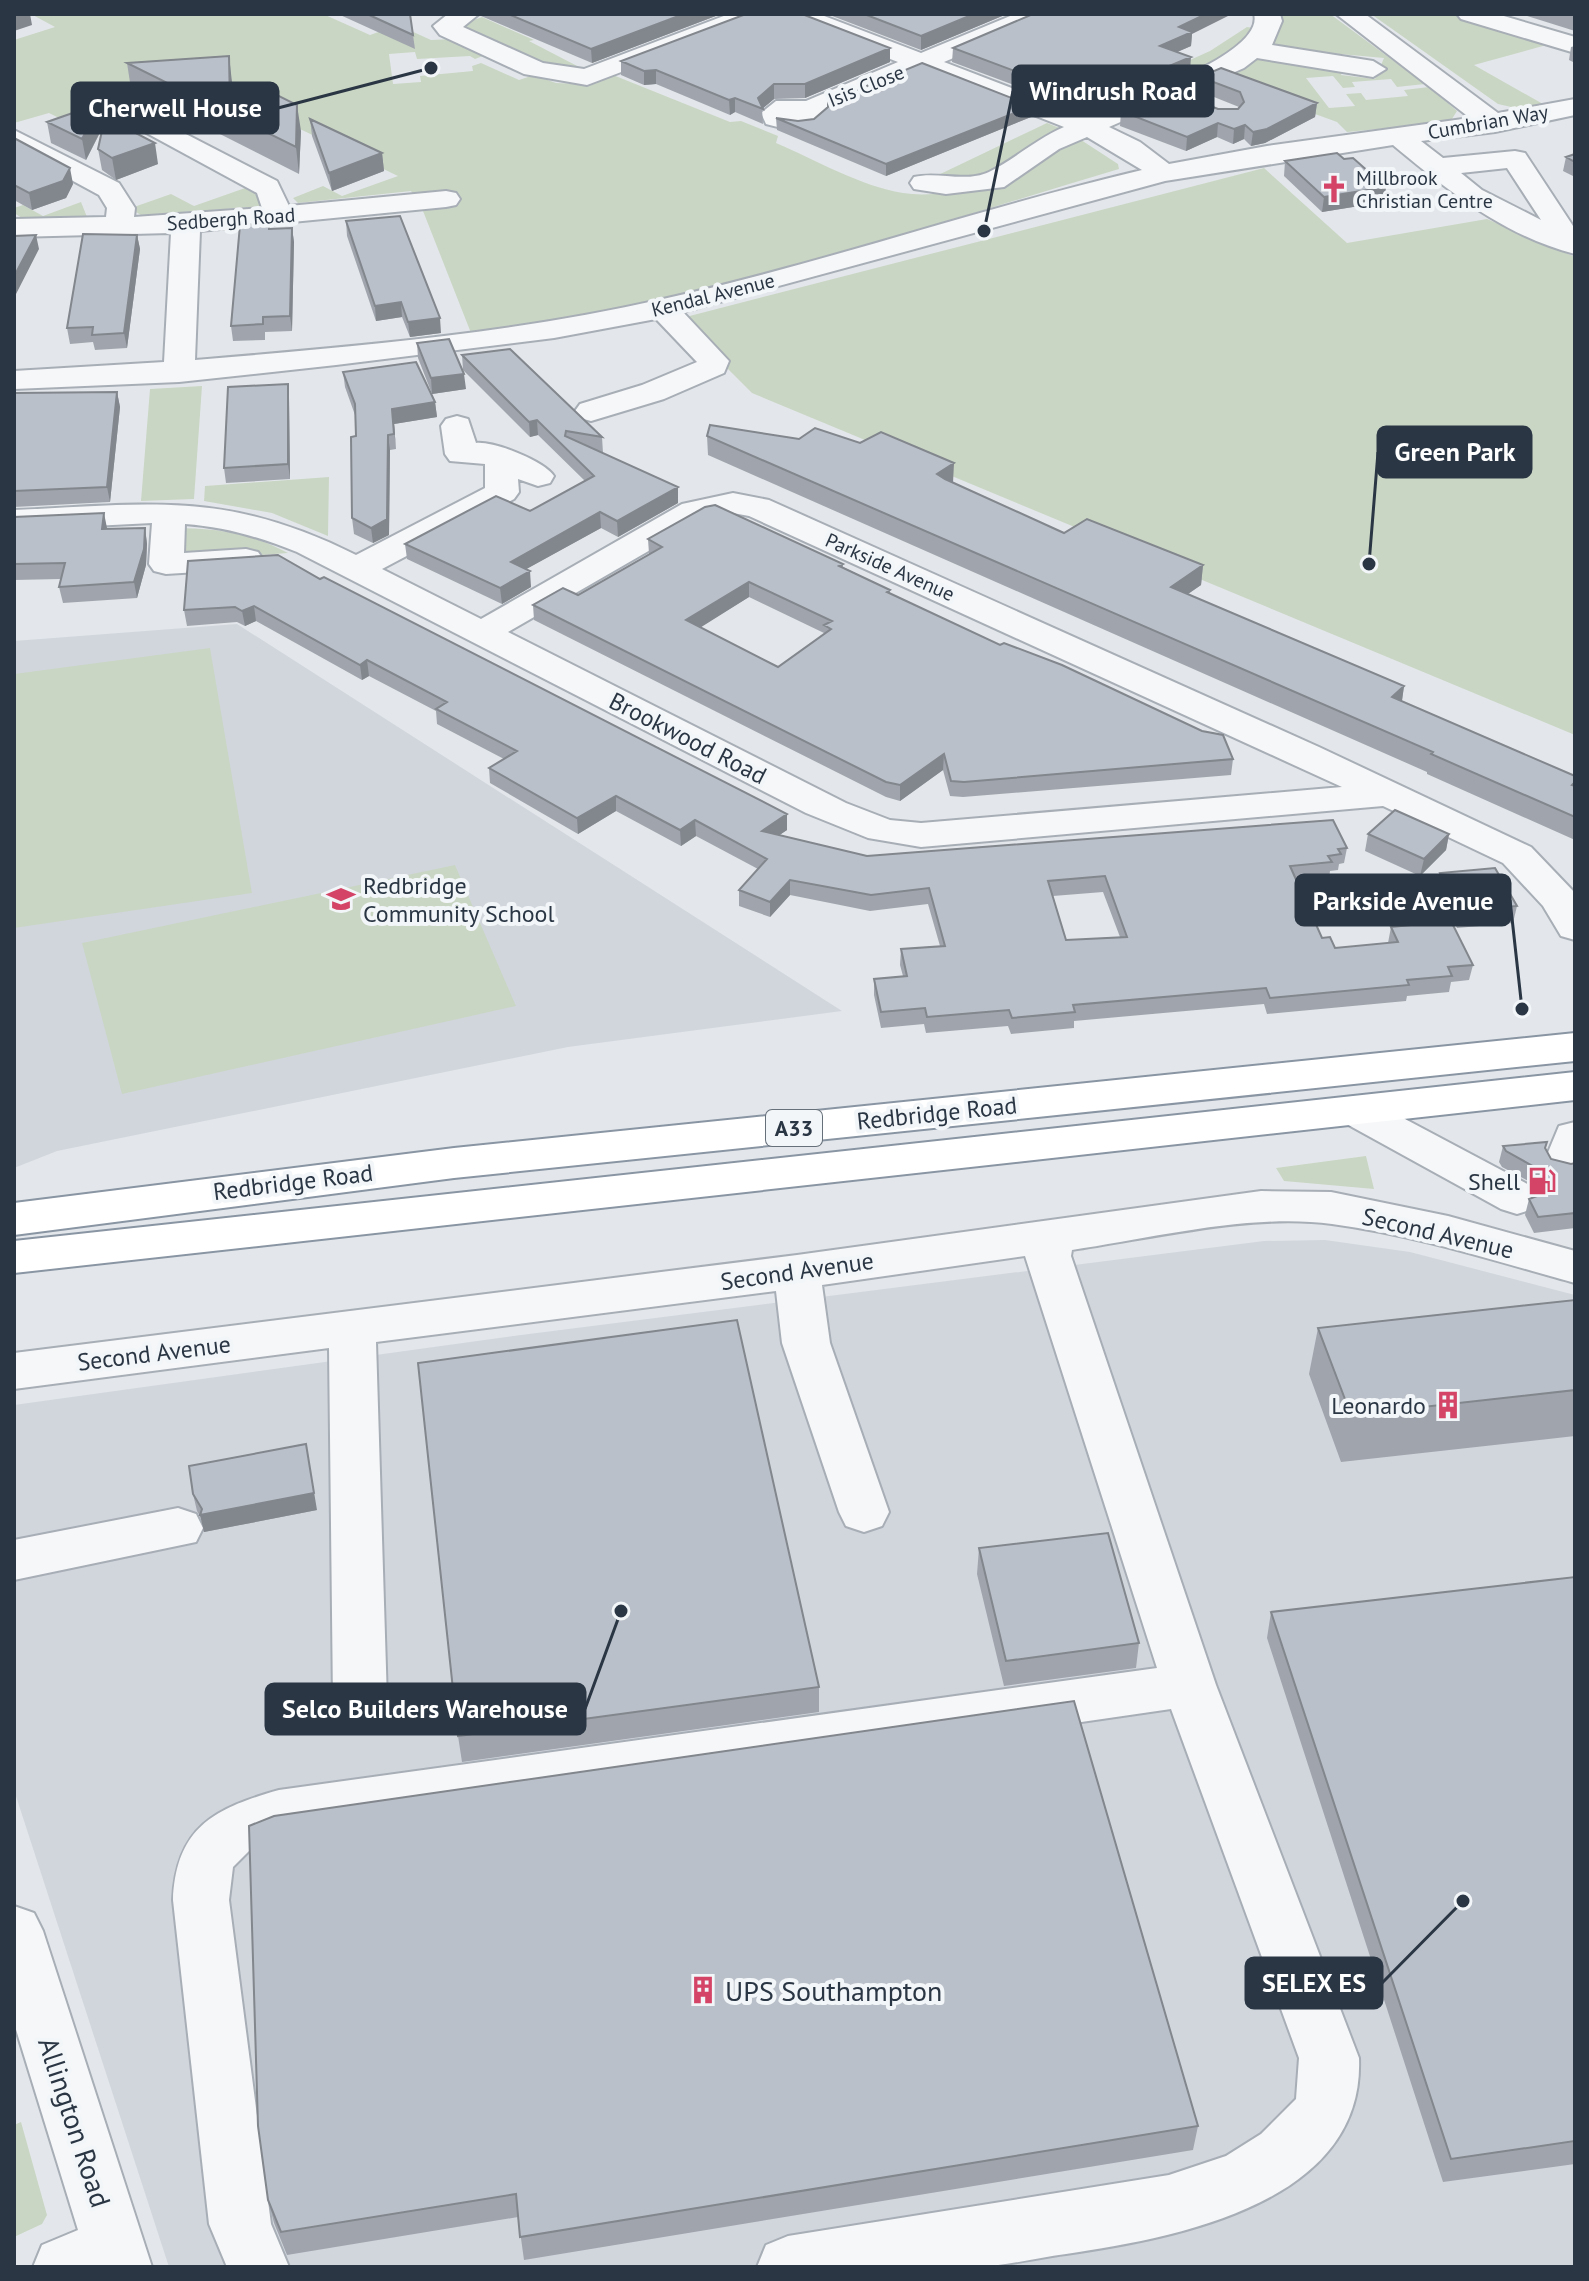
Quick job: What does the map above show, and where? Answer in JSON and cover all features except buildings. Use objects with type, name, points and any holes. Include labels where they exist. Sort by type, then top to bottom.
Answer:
[{"type":"highway","points":[[1465,1059],[1575,1017]]},
{"type":"highway","name":"Redbridge Road","points":[[14,1219],[454,1163],[1575,1047]]},
{"type":"highway","name":"Redbridge Road","points":[[14,1257],[1575,1086]]},
{"type":"street","points":[[466,14],[450,21],[446,26],[449,30],[540,70],[570,78],[587,77],[752,14]]},
{"type":"street","points":[[796,14],[1089,127],[1130,148],[1164,173]]},
{"type":"street","points":[[974,14],[1007,27]]},
{"type":"street","name":"Isis Close","points":[[809,109],[1037,14]]},
{"type":"street","points":[[924,183],[946,186],[994,181],[1049,143],[1235,63],[1262,40],[1269,21],[1267,14]]},
{"type":"street","points":[[1349,14],[1504,142],[1572,244]]},
{"type":"street","points":[[1470,14],[1575,45]]},
{"type":"street","points":[[1252,49],[1373,69]]},
{"type":"street","points":[[1169,92],[1207,107]]},
{"type":"street","name":"Cumbrian Way","points":[[1400,137],[1504,142],[1575,107]]},
{"type":"street","points":[[151,124],[267,187],[274,198],[277,216]]},
{"type":"street","points":[[14,138],[42,128]]},
{"type":"street","points":[[1400,137],[1485,203],[1572,244]]},
{"type":"street","name":"Kendal Avenue","points":[[14,380],[179,373],[547,330],[663,309],[1164,173],[1284,151],[1400,137]]},
{"type":"street","points":[[14,138],[109,189],[121,208],[119,225]]},
{"type":"street","points":[[1436,167],[1504,142]]},
{"type":"street","name":"Sedbergh Road","points":[[14,228],[186,224],[446,199]]},
{"type":"street","points":[[179,373],[186,224]]},
{"type":"street","points":[[591,411],[653,392],[713,366],[714,361],[663,309]]},
{"type":"street","points":[[457,426],[461,454],[484,452],[538,476]]},
{"type":"street","points":[[356,569],[502,492],[501,459]]},
{"type":"street","name":"Parkside Avenue","points":[[481,633],[694,511],[733,503],[757,507],[1306,755],[1517,855],[1570,909]]},
{"type":"street","points":[[169,515],[166,564],[278,557],[309,545]]},
{"type":"street","name":"Brookwood Road","points":[[14,520],[169,515],[229,518],[309,545],[820,805],[867,827],[893,834],[921,835],[1389,794]]},
{"type":"street","points":[[1293,802],[1311,773],[1306,755]]},
{"type":"street","points":[[1358,1112],[1517,1198]]},
{"type":"street","name":"Second Avenue","points":[[14,1371],[797,1272],[1261,1207],[1331,1208],[1448,1232],[1575,1267]]},
{"type":"street","points":[[788,2267],[1134,2212],[1197,2197],[1248,2175],[1285,2152],[1314,2125],[1330,2093],[1329,2058],[1189,1685],[1048,1256],[1053,1234]]},
{"type":"street","points":[[797,1272],[806,1343],[864,1512]]},
{"type":"street","points":[[352,1328],[360,1701]]},
{"type":"street","points":[[14,1560],[178,1528]]},
{"type":"street","points":[[258,2267],[240,2224],[201,1900],[200,1878],[207,1858],[221,1838],[249,1822],[279,1814],[1189,1685]]},
{"type":"street","name":"Allington Road","points":[[14,1931],[100,2260]]},
{"type":"shaded area","name":"Redbridge Community School","points":[[237,624],[842,1011],[568,1047],[57,1151],[14,1168],[14,641]]},
{"type":"shaded area","points":[[1325,1240],[1410,1252],[1575,1295],[1575,2267],[169,2267],[14,1790],[14,1405],[521,1335],[1264,1241]]},
{"type":"green space","points":[[31,14],[323,14],[370,35],[398,25],[431,40],[454,39],[488,54],[475,59],[470,56],[417,59],[415,52],[389,54],[393,84],[421,82],[420,76],[473,71],[472,66],[481,63],[519,80],[534,75],[556,83],[581,84],[613,75],[730,122],[741,121],[778,136],[776,143],[838,172],[903,193],[948,192],[971,187],[1038,160],[1078,138],[1118,164],[1119,169],[879,242],[717,287],[636,306],[471,333],[423,211],[411,191],[298,203],[293,198],[323,186],[342,196],[398,176],[233,97],[232,82],[147,79],[59,118],[49,113],[14,123],[14,40],[55,27]]},
{"type":"green space","points":[[1277,14],[1330,14],[1425,84],[1397,87],[1391,79],[1352,82],[1355,87],[1343,88],[1333,76],[1306,78],[1329,108],[1355,106],[1346,94],[1361,93],[1366,100],[1408,96],[1404,90],[1429,87],[1457,111],[1450,122],[1347,132],[1337,122],[1282,102],[1223,73],[1261,54],[1343,69],[1341,75],[1375,79],[1384,58],[1262,47]]},
{"type":"green space","points":[[1371,14],[1452,14],[1497,23],[1571,49],[1550,44],[1474,65],[1543,104],[1520,109],[1498,104]]},
{"type":"green space","points":[[482,17],[534,40],[529,41],[581,68],[567,74],[455,27]]},
{"type":"green space","points":[[1247,27],[1261,29],[1238,53],[1101,116],[1081,109],[1210,51]]},
{"type":"green space","points":[[1047,123],[1067,131],[979,180],[932,178]]},
{"type":"green space","points":[[1264,168],[1347,243],[1487,219],[1575,257],[1575,735],[752,393],[678,319]]},
{"type":"green space","points":[[248,187],[265,194],[267,206],[141,215],[134,211],[134,207],[171,194],[194,206]]},
{"type":"green space","points":[[81,202],[87,217],[22,218],[14,213],[14,208],[23,205],[43,216]]},
{"type":"green space","points":[[202,386],[194,499],[141,501],[150,389]]},
{"type":"green space","points":[[329,477],[328,536],[272,513],[204,501],[205,486]]},
{"type":"green space","points":[[173,528],[232,533],[288,553],[169,562]]},
{"type":"green space","points":[[210,648],[252,893],[14,928],[14,674]]},
{"type":"green space","points":[[455,865],[516,1006],[122,1094],[82,943]]},
{"type":"green space","points":[[1366,1156],[1374,1189],[1284,1181],[1276,1168]]},
{"type":"green space","points":[[21,2122],[47,2215],[42,2224],[14,2237],[14,2125]]},
{"type":"place","name":"Cherwell House","points":[[431,68]]},
{"type":"place","name":"Millbrook Christian Centre","points":[[1334,189]]},
{"type":"place","name":"Windrush Road","points":[[984,231]]},
{"type":"place","name":"Green Park","points":[[1369,564]]},
{"type":"place","name":"Redbridge Community School","points":[[341,899]]},
{"type":"place","name":"Parkside Avenue","points":[[1522,1009]]},
{"type":"place","name":"Shell","points":[[1542,1181]]},
{"type":"place","name":"Leonardo","points":[[1448,1405]]},
{"type":"place","name":"Selco Builders Warehouse","points":[[621,1611]]},
{"type":"place","name":"SELEX ES","points":[[1463,1901]]},
{"type":"place","name":"UPS Southampton","points":[[703,1990]]}]
